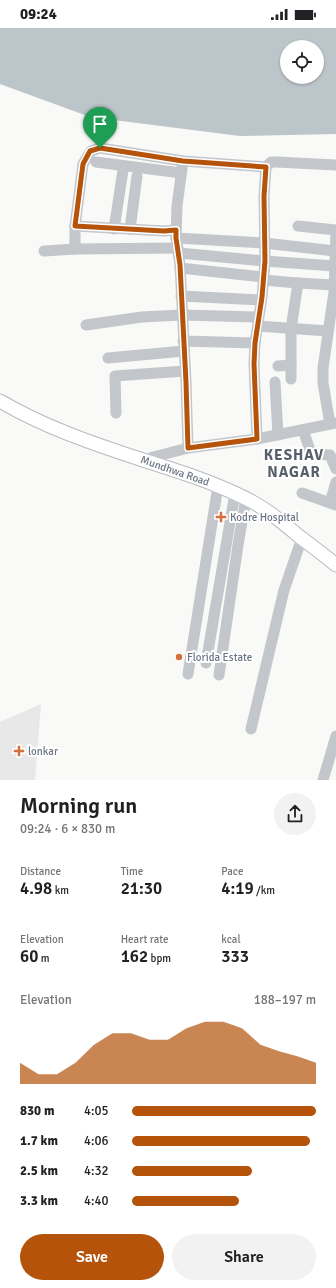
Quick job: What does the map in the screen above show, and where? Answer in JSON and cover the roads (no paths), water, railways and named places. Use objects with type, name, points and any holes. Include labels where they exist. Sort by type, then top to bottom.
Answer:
[{"type":"main road","name":"Mundhwa Road","points":[[0,401],[21,413],[90,442],[172,469],[240,496],[270,512],[336,565]]},
{"type":"street","points":[[75,249],[75,226],[83,164],[90,151],[100,148],[183,161],[266,167]]},
{"type":"street","points":[[183,161],[177,206],[177,242],[180,268],[188,448]]},
{"type":"street","points":[[96,162],[181,173]]},
{"type":"street","points":[[257,439],[254,364],[255,343],[265,261],[266,167],[271,162],[336,165]]},
{"type":"street","points":[[114,229],[123,170]]},
{"type":"street","points":[[130,230],[136,176]]},
{"type":"street","points":[[75,226],[164,231],[177,242],[265,261],[334,266]]},
{"type":"street","points":[[142,460],[188,448],[257,439],[333,423],[324,383],[323,368],[335,290],[334,266],[336,231],[298,226]]},
{"type":"street","points":[[44,252],[177,242],[264,243],[335,251]]},
{"type":"street","points":[[180,268],[335,290]]},
{"type":"street","points":[[291,379],[291,329],[298,284]]},
{"type":"street","points":[[181,296],[261,300]]},
{"type":"street","points":[[86,325],[142,317],[182,315],[258,322],[291,329],[328,331]]},
{"type":"street","points":[[108,358],[184,346],[255,343]]},
{"type":"street","points":[[278,366],[291,365]]},
{"type":"street","points":[[116,413],[115,376],[185,371]]},
{"type":"street","points":[[275,382],[278,435]]},
{"type":"street","points":[[303,430],[310,450],[315,454],[330,455],[336,469]]},
{"type":"street","points":[[302,493],[333,504],[336,482]]},
{"type":"street","points":[[188,674],[218,486]]},
{"type":"street","points":[[206,663],[240,496]]},
{"type":"street","points":[[219,675],[238,545],[240,496]]},
{"type":"street","points":[[251,729],[284,590],[302,538]]},
{"type":"street","points":[[322,780],[336,736]]},
{"type":"place","name":"Kodre Hospital","points":[[221,517]]},
{"type":"place","name":"Florida Estate","points":[[179,657]]},
{"type":"place","name":"lonkar","points":[[19,751]]},
{"type":"district","name":"KESHAV NAGAR","points":[[294,464]]}]
